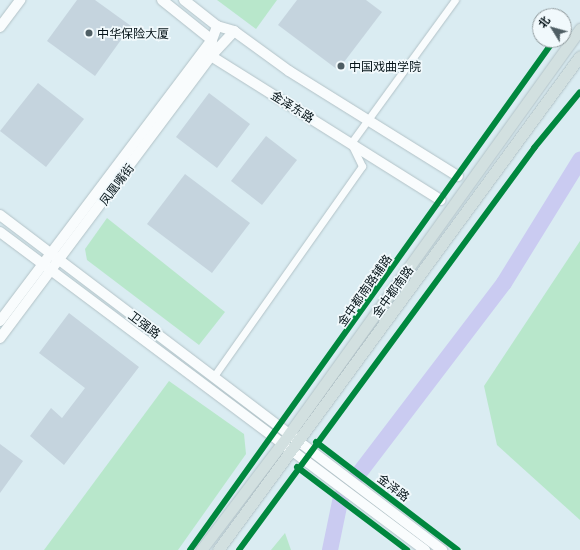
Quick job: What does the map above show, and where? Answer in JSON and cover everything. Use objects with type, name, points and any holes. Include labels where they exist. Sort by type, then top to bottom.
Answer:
[{"type":"main road","name":"金中都南路","points":[[201,550],[282,444],[580,29]]},
{"type":"main road","name":"金中都南路","points":[[218,550],[299,442],[580,56]]},
{"type":"street","points":[[0,27],[20,0]]},
{"type":"street","points":[[162,0],[212,40],[211,56]]},
{"type":"street","points":[[184,0],[217,26],[234,31],[366,119],[458,176]]},
{"type":"street","points":[[214,376],[362,166],[351,143],[366,119],[455,0]]},
{"type":"street","name":"凤凰嘴街","points":[[56,257],[212,40],[217,26]]},
{"type":"street","name":"凤凰嘴街","points":[[0,321],[56,257],[211,56],[234,31]]},
{"type":"street","name":"金泽东路","points":[[211,56],[441,200]]},
{"type":"street","name":"卫强路","points":[[0,214],[289,434]]},
{"type":"street","name":"卫强路","points":[[0,232],[282,444]]},
{"type":"street","name":"凤凰嘴街","points":[[0,338],[47,268]]},
{"type":"street","name":"金泽路","points":[[289,434],[442,550]]},
{"type":"street","points":[[282,444],[425,550]]},
{"type":"green space","points":[[217,0],[277,0],[256,29]]},
{"type":"green space","points":[[107,218],[225,312],[199,345],[87,260],[85,249]]},
{"type":"green space","points":[[580,241],[580,520],[497,445],[484,386]]},
{"type":"green space","points":[[169,381],[244,434],[246,454],[178,550],[44,550]]},
{"type":"green space","points":[[285,533],[291,550],[271,550]]},
{"type":"building","name":"中华保险大厦","points":[[77,0],[95,0],[131,26],[95,76],[47,41]]},
{"type":"building","points":[[297,0],[366,0],[382,12],[338,70],[278,25]]},
{"type":"building","points":[[38,83],[84,119],[46,167],[0,131]]},
{"type":"building","points":[[209,93],[250,124],[217,168],[176,137]]},
{"type":"building","points":[[266,136],[297,160],[262,205],[231,181]]},
{"type":"building","points":[[185,174],[250,223],[212,273],[147,224]]},
{"type":"building","points":[[69,313],[139,367],[64,465],[30,436],[51,408],[62,418],[85,388],[39,353]]},
{"type":"building","points":[[0,444],[23,461],[0,493]]},
{"type":"waterway","points":[[330,550],[341,497],[504,283],[580,160]]},
{"type":"cycle path","name":"金中都南路辅路","points":[[190,550],[548,48]]},
{"type":"cycle path","points":[[239,550],[534,148],[580,92]]},
{"type":"cycle path","points":[[316,442],[458,550]]},
{"type":"cycle path","points":[[297,467],[407,550]]},
{"type":"place","name":"中华保险大厦","points":[[89,33]]},
{"type":"place","name":"中国戏曲学院","points":[[341,66]]}]
